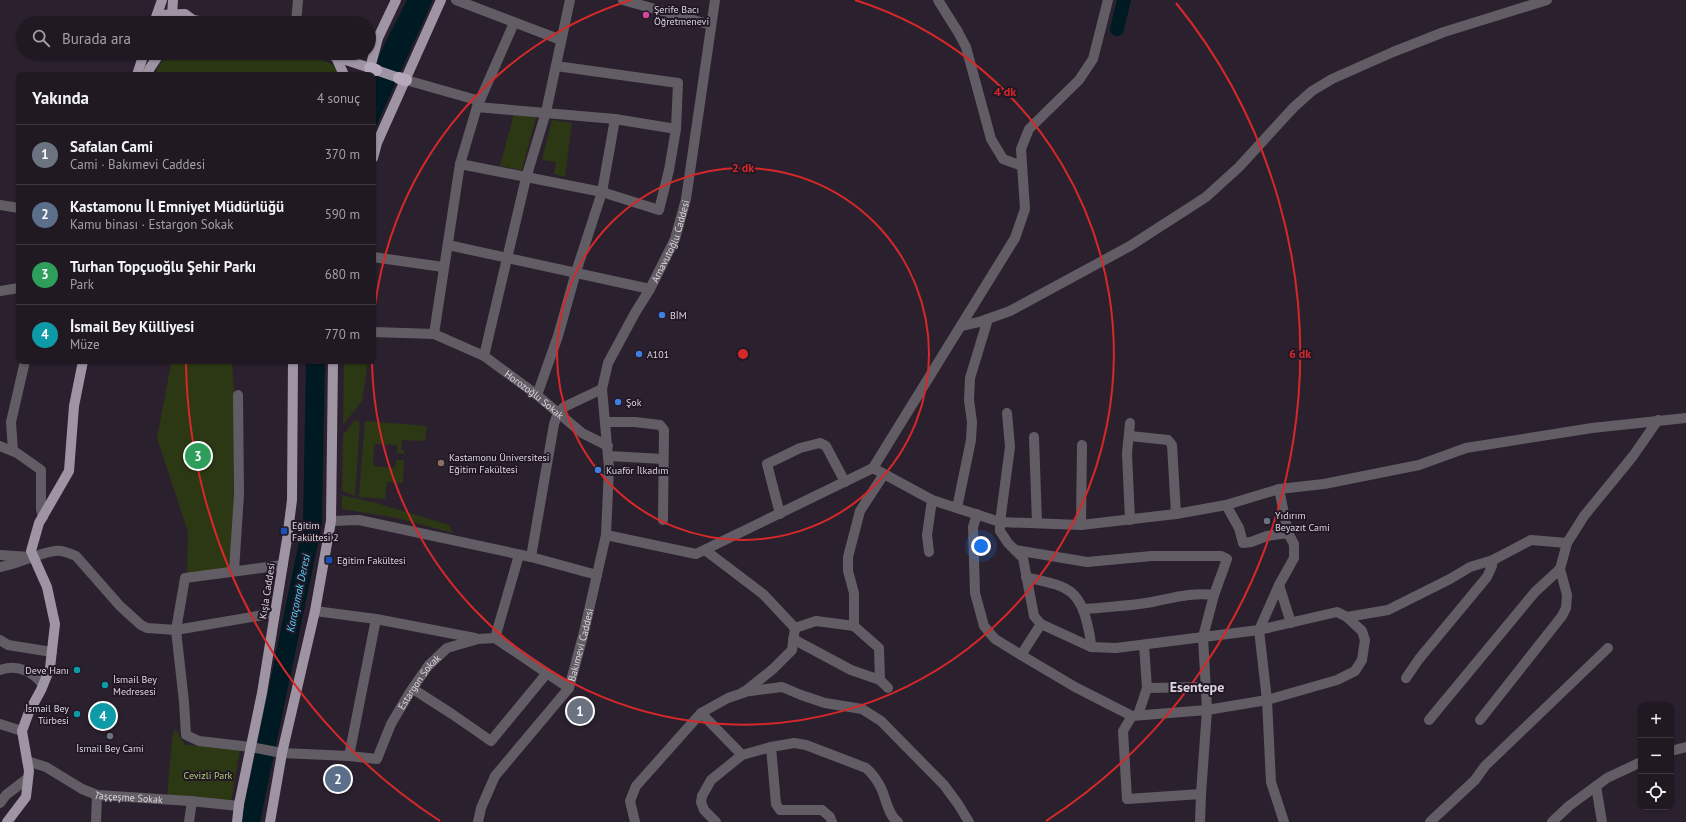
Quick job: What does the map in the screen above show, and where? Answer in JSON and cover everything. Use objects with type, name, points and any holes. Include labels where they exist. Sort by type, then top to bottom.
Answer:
[{"type":"main road","points":[[156,16],[162,0]]},
{"type":"main road","points":[[173,0],[172,16],[185,14],[188,16]]},
{"type":"main road","points":[[376,34],[396,0]]},
{"type":"main road","points":[[376,147],[403,79],[441,0]]},
{"type":"main road","points":[[138,72],[142,60]]},
{"type":"main road","points":[[148,72],[155,60]]},
{"type":"main road","points":[[334,60],[342,72]]},
{"type":"main road","points":[[344,60],[369,71],[370,60]]},
{"type":"main road","points":[[376,73],[403,79]]},
{"type":"main road","points":[[64,482],[67,409],[75,364]]},
{"type":"main road","points":[[7,822],[26,797],[28,778],[27,761],[22,732],[29,712],[43,686],[50,668],[55,624],[48,587],[31,551],[39,523],[70,471],[74,406],[82,364]]},
{"type":"main road","name":"Kışla Caddesi","points":[[237,822],[275,613],[292,500],[292,364]]},
{"type":"main road","points":[[270,822],[282,753],[315,611],[330,521],[333,364]]},
{"type":"street","points":[[297,16],[298,0]]},
{"type":"street","points":[[456,0],[561,40]]},
{"type":"street","points":[[484,356],[526,178],[546,112],[570,0]]},
{"type":"street","points":[[623,0],[711,25]]},
{"type":"street","name":"Arnavutoğlu Caddesi","points":[[608,451],[602,389],[608,362],[650,289],[675,239],[686,199],[715,0]]},
{"type":"street","points":[[938,0],[966,47],[991,139],[1003,159],[1022,166]]},
{"type":"street","points":[[663,459],[608,451],[606,535],[696,554],[872,468],[1015,238],[1025,209],[1021,149],[1029,129],[1080,80],[1093,59],[1108,0]]},
{"type":"street","points":[[961,326],[988,319],[1010,311],[1130,246],[1206,197],[1239,167],[1294,107],[1312,91],[1332,79],[1393,52],[1444,32],[1547,0]]},
{"type":"street","points":[[434,334],[443,267],[448,245],[460,164],[478,104],[514,23]]},
{"type":"street","points":[[460,164],[602,192],[658,210],[669,170],[676,129],[678,83],[556,66]]},
{"type":"street","points":[[403,79],[478,104],[615,119],[676,129]]},
{"type":"street","points":[[537,395],[558,336],[576,272],[602,192],[615,119]]},
{"type":"street","points":[[0,205],[16,208]]},
{"type":"street","points":[[448,245],[650,289]]},
{"type":"street","points":[[376,257],[443,267]]},
{"type":"street","points":[[0,291],[16,291]]},
{"type":"street","points":[[956,508],[971,440],[972,422],[969,400],[970,378],[988,319]]},
{"type":"street","name":"Horozoğlu Sokak","points":[[376,332],[434,334],[484,356],[537,395],[582,433],[608,451]]},
{"type":"street","points":[[12,451],[11,422],[24,364]]},
{"type":"street","points":[[531,557],[554,424],[558,413],[564,407],[602,389]]},
{"type":"street","points":[[234,572],[239,494],[238,395]]},
{"type":"street","points":[[977,514],[973,527],[975,593],[984,626],[995,639],[1021,656],[1075,687],[1135,715],[1207,710],[1267,700],[1338,680],[1355,671],[1362,660],[1365,640],[1362,632],[1347,617],[1337,612],[1259,630],[1116,648],[1091,647],[1041,624],[1034,616],[1023,558],[1000,531],[1010,447],[1006,413]]},
{"type":"street","points":[[872,468],[932,500],[1000,522],[1081,525],[1176,514],[1226,505],[1279,489],[1324,484],[1419,465],[1466,448],[1531,437],[1658,420],[1686,418]]},
{"type":"street","points":[[1480,720],[1537,650],[1564,612],[1566,608],[1567,595],[1560,569],[1567,543],[1584,516],[1633,456],[1658,420]]},
{"type":"street","points":[[605,422],[635,422],[660,425],[664,430],[663,459],[665,463],[662,520]]},
{"type":"street","points":[[1130,423],[1130,436],[1127,453],[1130,520]]},
{"type":"street","points":[[1130,436],[1168,440],[1172,445],[1176,514]]},
{"type":"street","points":[[1034,437],[1037,523]]},
{"type":"street","points":[[780,514],[767,464],[800,448],[820,442],[826,446],[845,482]]},
{"type":"street","points":[[1081,525],[1082,445]]},
{"type":"street","points":[[0,446],[12,451],[41,470],[41,509],[43,517]]},
{"type":"street","points":[[854,626],[854,593],[848,571],[848,557],[860,511],[884,474]]},
{"type":"street","points":[[1279,489],[1288,533],[1294,544],[1294,558],[1279,585],[1259,630],[1267,700],[1271,782],[1284,822]]},
{"type":"street","points":[[929,552],[927,535],[932,500]]},
{"type":"street","points":[[1226,505],[1239,528],[1243,543],[1251,542],[1267,536],[1288,533]]},
{"type":"street","points":[[330,521],[359,520],[531,557],[597,576]]},
{"type":"street","name":"Bakımevi Caddesi","points":[[478,822],[481,808],[495,776],[569,688],[606,535]]},
{"type":"street","points":[[1347,617],[1388,610],[1450,579],[1470,567],[1492,560],[1531,540],[1567,543]]},
{"type":"street","points":[[705,550],[762,594],[795,628]]},
{"type":"street","points":[[1015,550],[1087,562],[1152,556],[1221,556],[1227,560],[1214,595],[1203,636],[1207,687],[1207,710],[1200,822]]},
{"type":"street","points":[[0,567],[15,564],[55,551],[67,552],[76,556],[120,606],[140,625],[146,628],[176,630],[275,613]]},
{"type":"street","points":[[0,555],[34,558]]},
{"type":"street","points":[[519,555],[495,638],[569,688]]},
{"type":"street","points":[[1406,678],[1419,659],[1487,577],[1492,566],[1492,560]]},
{"type":"street","points":[[176,630],[185,578],[283,565]]},
{"type":"street","points":[[1429,720],[1535,592],[1560,569]]},
{"type":"street","points":[[1026,577],[1061,586],[1076,594],[1084,609],[1092,640],[1091,647]]},
{"type":"street","points":[[1279,585],[1291,623]]},
{"type":"street","points":[[1084,609],[1151,602],[1180,595],[1214,595]]},
{"type":"street","points":[[315,611],[376,619],[478,639]]},
{"type":"street","points":[[349,756],[376,619]]},
{"type":"street","points":[[795,628],[816,621],[854,626],[879,648],[880,680]]},
{"type":"street","points":[[1021,656],[1041,624]]},
{"type":"street","points":[[743,693],[792,650],[795,628]]},
{"type":"street","name":"Estargon Sokak","points":[[176,630],[186,735],[199,741],[251,747],[282,753],[349,756],[377,759],[392,724],[412,689],[428,666],[447,648],[478,639],[495,638]]},
{"type":"street","points":[[793,639],[850,670],[880,680],[888,688]]},
{"type":"street","points":[[0,640],[8,645],[52,652]]},
{"type":"street","points":[[1144,645],[1147,688],[1135,715],[1123,731],[1128,799],[1201,794]]},
{"type":"street","points":[[1430,822],[1475,780],[1485,766],[1608,648]]},
{"type":"street","points":[[0,670],[16,669],[30,671],[38,677],[43,686]]},
{"type":"street","points":[[412,689],[491,741],[547,673]]},
{"type":"street","points":[[635,822],[630,801],[636,786],[701,713],[728,698],[743,693],[782,687],[825,703],[862,709],[881,720],[944,785],[969,822]]},
{"type":"street","points":[[1147,688],[1207,687]]},
{"type":"street","points":[[701,713],[742,755]]},
{"type":"street","points":[[0,724],[22,732]]},
{"type":"street","points":[[716,822],[704,810],[701,802],[702,796],[712,780],[742,755],[771,747],[794,743],[806,745],[866,768],[882,788],[890,812],[898,822]]},
{"type":"street","points":[[771,747],[776,804],[780,810],[822,810],[830,817],[832,822]]},
{"type":"street","points":[[1674,750],[1686,747]]},
{"type":"street","name":"Taşçeşme Sokak","points":[[27,761],[46,767],[97,795],[192,801],[239,806]]},
{"type":"street","points":[[1552,822],[1569,806],[1607,778],[1638,763]]},
{"type":"street","points":[[0,802],[28,778]]},
{"type":"street","points":[[1596,786],[1602,822]]},
{"type":"street","points":[[96,822],[97,795]]},
{"type":"street","points":[[189,822],[192,801]]},
{"type":"green space","points":[[163,60],[322,60],[333,65],[338,72],[158,72],[156,71]]},
{"type":"green space","points":[[514,114],[536,117],[522,170],[500,166]]},
{"type":"green space","points":[[552,120],[572,123],[565,177],[554,174],[556,162],[542,160]]},
{"type":"green space","points":[[171,364],[232,364],[234,388],[233,568],[187,574],[188,532],[157,438]]},
{"type":"green space","points":[[344,364],[368,364],[362,401],[343,425]]},
{"type":"green space","points":[[355,420],[360,422],[355,496],[342,491],[343,435]]},
{"type":"green space","points":[[365,421],[427,426],[425,441],[402,440],[401,450],[404,450],[404,454],[397,453],[397,445],[374,444],[373,466],[395,468],[396,460],[404,460],[403,483],[387,482],[385,499],[359,497]]},
{"type":"green space","points":[[342,495],[376,503],[449,525],[453,533],[397,518],[342,509]]},
{"type":"green space","name":"Cevizli Park","points":[[174,730],[176,730],[185,745],[240,749],[231,804],[167,799]]},
{"type":"water","points":[[407,0],[433,0],[376,126],[376,72],[372,72]]},
{"type":"water","name":"Karaçomak Deresi","points":[[306,364],[325,364],[322,524],[260,822],[241,822],[303,522]]},
{"type":"waterway","points":[[1117,29],[1124,0]]},
{"type":"place","name":"Şerife Bacı Öğretmenevi","points":[[646,15]]},
{"type":"place","name":"BİM","points":[[662,315]]},
{"type":"place","name":"A101","points":[[639,354]]},
{"type":"place","name":"Şok","points":[[618,402]]},
{"type":"place","name":"Turhan Topçuoğlu Şehir Parkı","points":[[198,456]]},
{"type":"place","name":"Kastamonu Üniversitesi Eğitim Fakültesi","points":[[441,463]]},
{"type":"place","name":"Kuaför İlkadım","points":[[598,470]]},
{"type":"place","name":"Yıdırım Beyazıt Cami","points":[[1267,521]]},
{"type":"place","name":"Eğitim Fakültesi 2","points":[[284,531]]},
{"type":"place","name":"Eğitim Fakültesi","points":[[329,560]]},
{"type":"place","name":"Deve Hanı","points":[[77,670]]},
{"type":"place","name":"İsmail Bey Medresesi","points":[[105,685]]},
{"type":"place","name":"Safalan Cami","points":[[580,711]]},
{"type":"place","name":"İsmail Bey Türbesi","points":[[77,714]]},
{"type":"place","name":"İsmail Bey Külliyesi","points":[[103,716]]},
{"type":"place","name":"İsmail Bey Cami","points":[[110,736]]},
{"type":"place","name":"Kastamonu İl Emniyet Müdürlüğü","points":[[338,779]]},
{"type":"district","name":"Esentepe","points":[[1197,687]]}]
